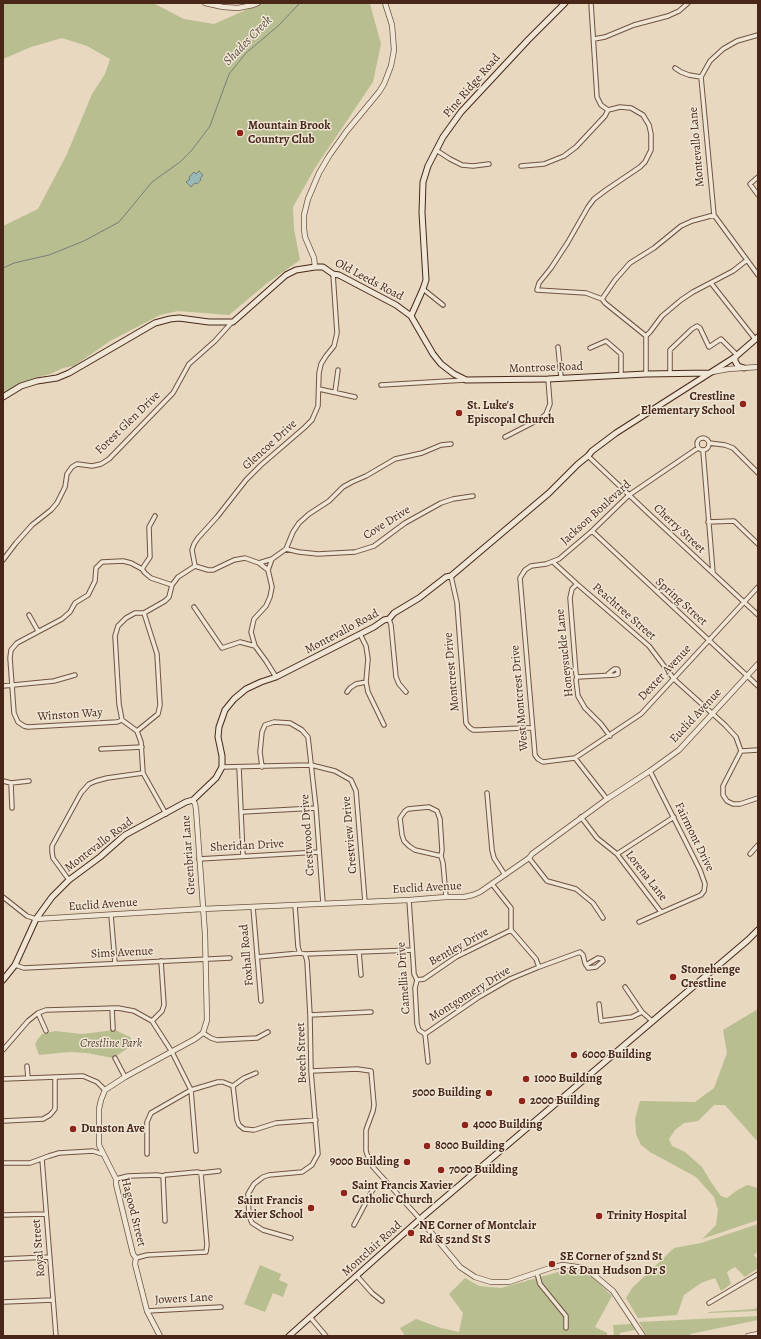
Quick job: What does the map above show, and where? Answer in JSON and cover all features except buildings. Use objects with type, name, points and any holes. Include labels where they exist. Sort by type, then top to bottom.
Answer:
[{"type":"main road","name":"Pine Ridge Road","points":[[411,316],[423,289],[426,274],[422,213],[423,182],[428,166],[443,137],[461,112],[528,40],[565,3]]},
{"type":"main road","name":"Old Leeds Road","points":[[233,322],[286,276],[296,270],[323,267],[333,274],[339,275],[396,305],[411,316],[433,354],[441,364],[456,378],[466,380]]},
{"type":"main road","points":[[3,397],[21,386],[37,381],[57,378],[69,373],[156,323],[179,318],[209,322],[233,322]]},
{"type":"main road","name":"Montevallo Road","points":[[3,980],[14,965],[36,919],[52,897],[69,880],[100,857],[125,835],[186,802],[193,800],[216,778],[222,767],[218,727],[226,710],[234,699],[246,689],[276,677],[384,620],[389,619],[446,577],[451,576],[549,493],[592,451],[616,433],[736,356],[757,338]]},
{"type":"main road","points":[[736,356],[735,361],[738,366],[744,368]]},
{"type":"main road","points":[[687,373],[691,379],[691,384]]},
{"type":"main road","name":"Montrose Road","points":[[466,380],[548,379],[561,377],[711,373]]},
{"type":"main road","name":"Montclair Road","points":[[289,1336],[420,1219],[758,930]]},
{"type":"street","points":[[205,3],[223,7],[238,8],[253,6],[258,3]]},
{"type":"street","points":[[315,267],[314,258],[305,237],[304,229],[304,215],[308,199],[319,173],[329,156],[346,132],[379,92],[391,66],[394,50],[392,25],[385,3]]},
{"type":"street","points":[[591,3],[597,97],[601,104],[608,110]]},
{"type":"street","points":[[594,39],[606,37],[634,25],[668,16],[688,3]]},
{"type":"street","points":[[675,68],[689,75],[701,77],[710,61],[724,49],[738,41],[758,35]]},
{"type":"street","name":"Montevallo Lane","points":[[701,77],[714,215]]},
{"type":"street","points":[[521,166],[544,164],[564,156],[576,147],[605,116],[608,110],[620,107],[631,108],[636,109],[643,115],[649,125],[651,134],[650,150],[645,162],[604,192],[588,207],[568,242],[539,283],[537,290],[586,293],[602,299],[646,336]]},
{"type":"street","points":[[436,150],[462,165],[473,166],[488,164]]},
{"type":"street","points":[[758,177],[750,184],[758,195]]},
{"type":"street","points":[[602,299],[615,280],[630,263],[654,248],[681,226],[692,220],[714,215],[758,275]]},
{"type":"street","points":[[646,374],[646,336],[662,316],[693,292],[733,271],[747,260]]},
{"type":"street","name":"Glencoe Drive","points":[[196,566],[192,550],[198,538],[217,517],[246,480],[312,420],[318,406],[321,364],[334,346],[337,333],[333,274]]},
{"type":"street","points":[[711,283],[757,338]]},
{"type":"street","points":[[423,289],[442,305]]},
{"type":"street","name":"Forest Glen Drive","points":[[3,560],[21,537],[57,503],[65,487],[67,474],[72,467],[77,464],[92,466],[101,464],[109,459],[173,393],[188,364],[215,341],[233,322]]},
{"type":"street","points":[[670,374],[670,350],[692,329],[698,326],[709,347],[721,339],[736,356]]},
{"type":"street","points":[[590,348],[606,341],[621,354],[622,375]]},
{"type":"street","points":[[558,347],[561,377]]},
{"type":"street","points":[[711,373],[728,369],[758,367]]},
{"type":"street","points":[[335,392],[338,370]]},
{"type":"street","points":[[381,385],[456,378]]},
{"type":"street","points":[[505,436],[540,419],[546,414],[550,404],[548,379]]},
{"type":"street","points":[[319,389],[355,397]]},
{"type":"street","name":"Jackson Boulevard","points":[[525,570],[534,565],[553,562],[565,555],[629,495],[698,448],[697,442],[700,439],[706,439],[709,443],[726,445],[733,448],[758,473]]},
{"type":"street","points":[[698,448],[703,450],[708,448],[709,443]]},
{"type":"street","points":[[259,563],[272,560],[286,549],[293,532],[299,523],[309,514],[329,501],[343,487],[395,460],[451,444]]},
{"type":"street","points":[[703,450],[713,574]]},
{"type":"street","name":"Cherry Street","points":[[588,456],[758,615]]},
{"type":"street","name":"Cove Drive","points":[[286,549],[318,554],[355,552],[374,546],[405,523],[441,503],[453,499],[472,496]]},
{"type":"street","points":[[142,569],[150,557],[149,527],[155,516]]},
{"type":"street","points":[[708,522],[734,521],[758,544]]},
{"type":"street","name":"Spring Street","points":[[592,531],[758,686]]},
{"type":"street","points":[[166,814],[144,773],[142,747],[137,731],[122,720],[119,704],[115,636],[118,626],[126,618],[135,614],[144,613],[165,601],[169,596],[172,585],[178,577],[196,566],[213,570],[234,560],[246,558],[259,563],[268,570]]},
{"type":"street","points":[[272,560],[268,570],[272,587],[270,597],[266,606],[254,619],[251,632],[255,646],[276,677]]},
{"type":"street","name":"Winston Way","points":[[122,720],[117,722],[28,728],[24,726],[18,722],[14,713],[10,658],[11,650],[17,642],[62,619],[70,612],[75,603],[88,595],[95,581],[96,568],[102,562],[123,561],[142,569],[144,573],[152,578],[172,585]]},
{"type":"street","name":"Peachtree Street","points":[[553,562],[576,584],[649,646],[674,678],[712,714],[725,724],[736,737],[741,751]]},
{"type":"street","name":"West Montcrest Drive","points":[[525,570],[520,578],[520,584],[534,751],[538,759],[543,762],[575,758]]},
{"type":"street","name":"Montcrest Drive","points":[[451,576],[457,603],[466,723],[473,730],[532,728]]},
{"type":"street","name":"Honeysuckle Lane","points":[[576,584],[572,589],[570,598],[578,696],[581,703],[610,736]]},
{"type":"street","name":"Dexter Avenue","points":[[575,758],[641,714],[758,587]]},
{"type":"street","points":[[194,607],[222,648],[240,642],[255,646]]},
{"type":"street","points":[[137,731],[158,714],[160,705],[157,654],[144,613]]},
{"type":"street","points":[[29,615],[38,631]]},
{"type":"street","points":[[389,619],[396,677],[399,684],[406,692]]},
{"type":"street","points":[[360,634],[366,646],[368,659],[366,682],[368,692],[384,725]]},
{"type":"street","name":"Euclid Avenue","points":[[36,919],[253,906],[464,897],[473,895],[480,892],[529,858],[532,854],[606,799],[650,772],[680,750],[758,664]]},
{"type":"street","points":[[577,677],[608,674]]},
{"type":"street","points":[[3,686],[54,681],[75,675]]},
{"type":"street","points":[[347,692],[356,684],[366,682]]},
{"type":"street","name":"Crestwood Drive","points":[[262,767],[260,752],[262,732],[265,725],[274,722],[290,723],[302,730],[308,737],[316,808],[323,903]]},
{"type":"street","points":[[101,749],[142,747]]},
{"type":"street","points":[[758,750],[741,751],[723,786],[723,795],[727,801],[733,804],[740,804],[758,798]]},
{"type":"street","points":[[575,758],[606,799]]},
{"type":"street","name":"Crestview Drive","points":[[222,767],[312,765],[327,768],[351,780],[356,790],[365,902]]},
{"type":"street","points":[[239,767],[243,856]]},
{"type":"street","name":"Fairmont Drive","points":[[639,922],[701,894],[704,891],[706,884],[674,817],[650,772]]},
{"type":"street","points":[[69,880],[53,858],[52,846],[81,793],[89,784],[96,781],[144,773]]},
{"type":"street","points":[[3,781],[11,783],[28,780]]},
{"type":"street","points":[[11,783],[12,808]]},
{"type":"street","points":[[487,792],[492,850],[494,858],[505,875]]},
{"type":"street","name":"Greenbriar Lane","points":[[193,800],[196,809],[202,909]]},
{"type":"street","points":[[242,812],[316,808]]},
{"type":"street","points":[[441,856],[415,850],[404,841],[400,818],[404,811],[408,809],[429,808],[437,811],[440,819],[441,856],[444,863],[446,897]]},
{"type":"street","points":[[618,854],[674,817]]},
{"type":"street","name":"Lorena Lane","points":[[581,818],[597,838],[618,854],[661,912]]},
{"type":"street","points":[[750,854],[758,844]]},
{"type":"street","name":"Sheridan Drive","points":[[200,859],[319,852]]},
{"type":"street","points":[[529,858],[547,881],[576,889],[592,903],[603,918]]},
{"type":"street","points":[[492,884],[511,908],[511,930],[536,959],[540,967]]},
{"type":"street","points":[[3,897],[27,916],[36,919]]},
{"type":"street","name":"Camellia Drive","points":[[409,900],[414,974],[417,980],[415,988],[417,1024],[419,1030],[425,1034],[428,1062]]},
{"type":"street","name":"Beech Street","points":[[291,1238],[263,1230],[252,1222],[249,1216],[248,1194],[254,1184],[263,1177],[269,1175],[302,1172],[312,1165],[318,1154],[312,1071],[307,961],[298,946],[295,905]]},
{"type":"street","name":"Foxhall Road","points":[[253,906],[261,1001]]},
{"type":"street","points":[[3,1078],[55,1078],[60,1076],[84,1076],[97,1082],[106,1090],[125,1077],[172,1052],[203,1033],[207,1020],[205,934],[202,909]]},
{"type":"street","points":[[111,915],[114,963]]},
{"type":"street","name":"Bentley Drive","points":[[417,980],[424,978],[456,957],[511,930]]},
{"type":"street","points":[[257,956],[302,953],[412,950]]},
{"type":"street","points":[[359,952],[361,975]]},
{"type":"street","name":"Montgomery Drive","points":[[425,1034],[479,997],[504,983],[540,967],[580,952],[583,955],[586,964]]},
{"type":"street","name":"Sims Avenue","points":[[14,965],[24,968],[205,958],[230,958]]},
{"type":"street","points":[[152,1021],[162,1011],[164,1005],[161,961]]},
{"type":"street","points":[[626,987],[642,1012],[652,1021]]},
{"type":"street","points":[[599,1004],[601,1020],[632,1017],[642,1012]]},
{"type":"street","points":[[112,1008],[113,1029]]},
{"type":"street","points":[[3,1050],[28,1021],[46,1010],[112,1008],[134,1011],[152,1021],[172,1052],[191,1090],[196,1151]]},
{"type":"street","points":[[310,1015],[371,1012]]},
{"type":"street","points":[[38,1014],[46,1031]]},
{"type":"street","points":[[203,1033],[217,1040],[257,1038],[268,1032]]},
{"type":"street","points":[[115,1058],[125,1077]]},
{"type":"street","points":[[27,1066],[28,1078]]},
{"type":"street","points":[[312,1071],[357,1069],[371,1071],[374,1105],[366,1130],[366,1151],[369,1160],[460,1267],[475,1278],[491,1282],[509,1282],[563,1265],[584,1268],[613,1290],[643,1336]]},
{"type":"street","points":[[233,1086],[244,1078],[256,1073]]},
{"type":"street","points":[[3,1121],[43,1119],[50,1115],[55,1109],[55,1078]]},
{"type":"street","points":[[147,1154],[147,1122],[149,1116],[191,1090],[218,1082],[223,1082],[233,1086]]},
{"type":"street","points":[[233,1086],[237,1120],[239,1125],[244,1129],[254,1130],[276,1123],[316,1120]]},
{"type":"street","name":"Hagood Street","points":[[106,1090],[99,1109],[99,1145],[102,1154],[116,1179],[133,1254],[136,1258],[136,1264],[147,1311],[160,1336]]},
{"type":"street","points":[[3,1163],[30,1163],[60,1153],[93,1151],[102,1154]]},
{"type":"street","name":"Royal Street","points":[[42,1159],[56,1336]]},
{"type":"street","points":[[116,1179],[128,1176],[162,1176],[219,1171]]},
{"type":"street","points":[[136,1258],[147,1255],[206,1252],[207,1245],[201,1173]]},
{"type":"street","points":[[162,1176],[165,1221]]},
{"type":"street","points":[[354,1225],[374,1188],[387,1183]]},
{"type":"street","points":[[3,1215],[46,1214]]},
{"type":"street","points":[[3,1259],[50,1257]]},
{"type":"street","points":[[537,1273],[540,1284],[566,1316],[566,1328]]},
{"type":"street","points":[[709,1303],[758,1274]]},
{"type":"street","points":[[357,1276],[382,1301]]},
{"type":"street","points":[[3,1302],[53,1300]]},
{"type":"street","name":"Jowers Lane","points":[[147,1311],[221,1307]]},
{"type":"street","points":[[310,1317],[326,1336]]},
{"type":"street","points":[[748,1336],[758,1334]]},
{"type":"green space","points":[[3,3],[153,3],[184,19],[214,24],[262,3],[370,4],[381,44],[373,82],[315,168],[293,207],[294,229],[300,260],[266,284],[229,315],[178,311],[160,315],[110,341],[74,366],[63,368],[50,374],[38,377],[3,395],[3,226],[38,209],[67,154],[92,94],[105,74],[110,59],[87,46],[62,38],[31,47],[3,59]]},
{"type":"green space","points":[[758,1009],[758,1142],[725,1105],[714,1105],[698,1121],[684,1123],[675,1130],[669,1139],[672,1146],[685,1152],[702,1167],[721,1196],[727,1198],[747,1185],[758,1188],[758,1220],[702,1239],[716,1225],[718,1210],[714,1197],[696,1177],[650,1152],[641,1145],[636,1134],[635,1119],[640,1101],[695,1102],[714,1088],[727,1053],[723,1030]]},
{"type":"green space","name":"Crestline Park","points":[[115,1030],[130,1037],[134,1044],[113,1058],[87,1053],[69,1052],[39,1055],[35,1044],[42,1034],[55,1031],[82,1034]]},
{"type":"green space","points":[[758,1224],[758,1251],[754,1255],[758,1260],[758,1268],[745,1277],[735,1267],[727,1272],[731,1284],[721,1291],[715,1278],[701,1283],[684,1295],[677,1315],[638,1318],[626,1298],[632,1288],[674,1248],[701,1243]]},
{"type":"green space","points":[[260,1265],[281,1274],[279,1280],[288,1284],[283,1297],[273,1293],[265,1312],[244,1304]]},
{"type":"green space","points":[[562,1271],[582,1272],[595,1279],[612,1296],[595,1327],[607,1333],[607,1336],[405,1336],[400,1328],[416,1319],[441,1328],[459,1332],[463,1313],[449,1294],[465,1278],[479,1286],[501,1288]]},
{"type":"green space","points":[[758,1307],[758,1311],[708,1313],[754,1309]]},
{"type":"green space","points":[[758,1316],[758,1320],[690,1334],[690,1336],[647,1336],[639,1322]]},
{"type":"green space","points":[[632,1324],[635,1330],[620,1333],[619,1336],[614,1336],[613,1325]]},
{"type":"water","points":[[199,171],[203,175],[200,179],[201,180],[191,187],[186,182],[190,179],[189,177],[194,172],[196,174]]},
{"type":"waterway","name":"Shades Creek","points":[[3,268],[14,263],[49,255],[84,241],[119,222],[152,182],[180,162],[192,150],[210,126],[229,74],[246,53],[278,26],[300,3]]},
{"type":"place","name":"Mountain Brook Country Club","points":[[240,133]]},
{"type":"place","name":"Crestline Elementary School","points":[[743,404]]},
{"type":"place","name":"St. Luke's Episcopal Church","points":[[459,413]]},
{"type":"place","name":"Stonehenge Crestline","points":[[673,977]]},
{"type":"place","name":"6000 Building","points":[[574,1055]]},
{"type":"place","name":"1000 Building","points":[[526,1079]]},
{"type":"place","name":"5000 Building","points":[[489,1093]]},
{"type":"place","name":"2000 Building","points":[[522,1101]]},
{"type":"place","name":"4000 Building","points":[[465,1125]]},
{"type":"place","name":"Dunston Ave","points":[[73,1129]]},
{"type":"place","name":"8000 Building","points":[[427,1146]]},
{"type":"place","name":"9000 Building","points":[[407,1162]]},
{"type":"place","name":"7000 Building","points":[[441,1170]]},
{"type":"place","name":"Saint Francis Xavier Catholic Church","points":[[344,1193]]},
{"type":"place","name":"Saint Francis Xavier School","points":[[311,1208]]},
{"type":"place","name":"Trinity Hospital","points":[[599,1216]]},
{"type":"place","name":"NE Corner of Montclair Rd & 52nd St S","points":[[411,1233]]},
{"type":"place","name":"SE Corner of 52nd St S & Dan Hudson Dr S","points":[[552,1264]]}]
